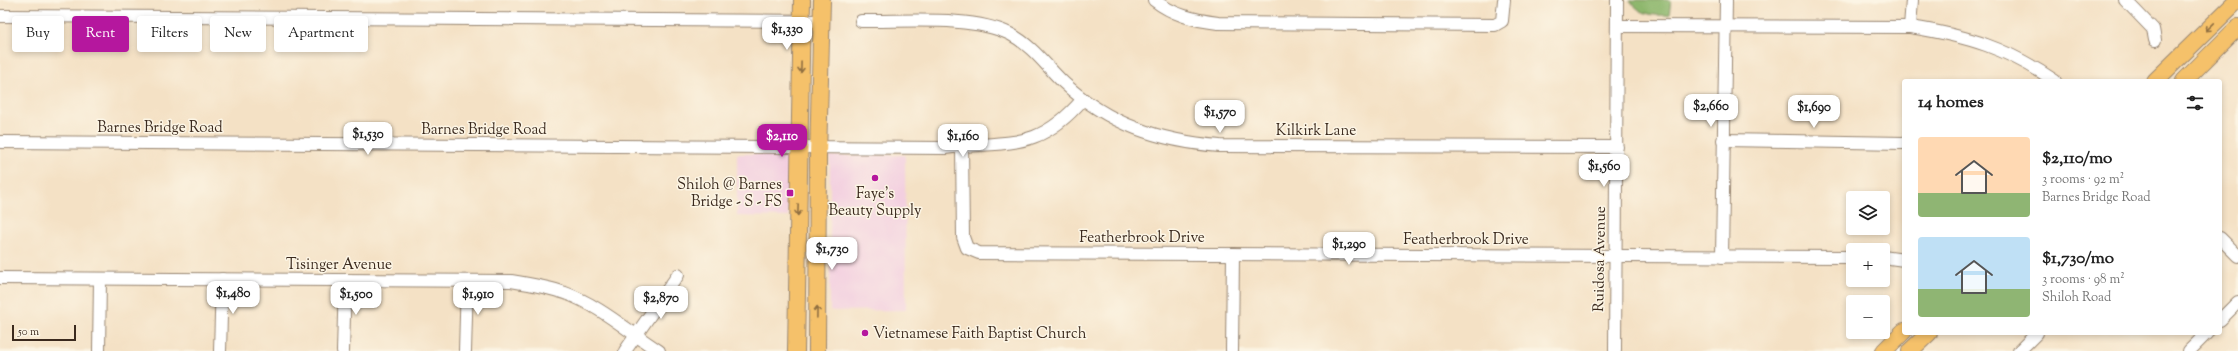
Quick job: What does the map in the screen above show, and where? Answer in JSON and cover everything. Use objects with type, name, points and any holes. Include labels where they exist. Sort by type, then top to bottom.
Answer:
[{"type":"main road","points":[[796,351],[802,0]]},
{"type":"main road","points":[[817,351],[822,0]]},
{"type":"main road","points":[[2157,79],[2238,0]]},
{"type":"main road","points":[[2186,79],[2238,27]]},
{"type":"main road","points":[[1884,351],[1902,333]]},
{"type":"main road","points":[[1910,351],[1926,335]]},
{"type":"street","points":[[1154,0],[1172,12],[1185,17],[1218,23],[1487,25],[1495,25],[1502,21],[1504,0]]},
{"type":"street","name":"Ruidosa Avenue","points":[[1615,351],[1614,256],[1617,0]]},
{"type":"street","points":[[1722,257],[1726,0]]},
{"type":"street","points":[[1910,27],[1912,0]]},
{"type":"street","points":[[2125,0],[2153,28],[2155,40]]},
{"type":"street","points":[[0,16],[822,21]]},
{"type":"street","name":"Kilkirk Lane","points":[[861,21],[960,22],[986,26],[1004,32],[1026,44],[1082,99],[1147,133],[1166,139],[1194,144],[1220,146],[1616,147]]},
{"type":"street","points":[[1617,26],[1910,27],[1947,33],[1980,42],[2013,55],[2052,79]]},
{"type":"street","name":"Barnes Bridge Road","points":[[0,142],[923,149],[1021,142],[1040,136],[1057,125],[1082,99]]},
{"type":"street","points":[[1723,140],[1902,143]]},
{"type":"street","name":"Featherbrook Drive","points":[[962,146],[963,236],[967,248],[979,253],[1846,257]]},
{"type":"street","points":[[2222,240],[2238,256]]},
{"type":"street","points":[[1232,351],[1233,254]]},
{"type":"street","points":[[1890,258],[1902,260]]},
{"type":"street","points":[[625,351],[678,275]]},
{"type":"street","name":"Tisinger Avenue","points":[[0,278],[467,280],[524,283],[566,293],[592,306],[659,351]]},
{"type":"street","points":[[99,351],[100,279]]},
{"type":"street","points":[[220,351],[222,279]]},
{"type":"street","points":[[343,351],[345,280]]},
{"type":"street","points":[[465,351],[467,280]]},
{"type":"street","points":[[2222,318],[2238,302]]},
{"type":"street","points":[[2019,351],[2035,335]]},
{"type":"street","points":[[2189,351],[2205,335]]},
{"type":"shaded area","points":[[737,154],[783,154],[788,158],[788,217],[737,216]]},
{"type":"shaded area","points":[[905,155],[906,310],[830,311],[830,156]]},
{"type":"green space","points":[[1630,0],[1671,0],[1669,15],[1647,14],[1638,9]]},
{"type":"place","name":"Faye's Beauty Supply","points":[[875,178]]},
{"type":"place","name":"Shiloh @ Barnes Bridge - S - FS","points":[[790,193]]},
{"type":"place","name":"Vietnamese Faith Baptist Church","points":[[865,333]]}]
